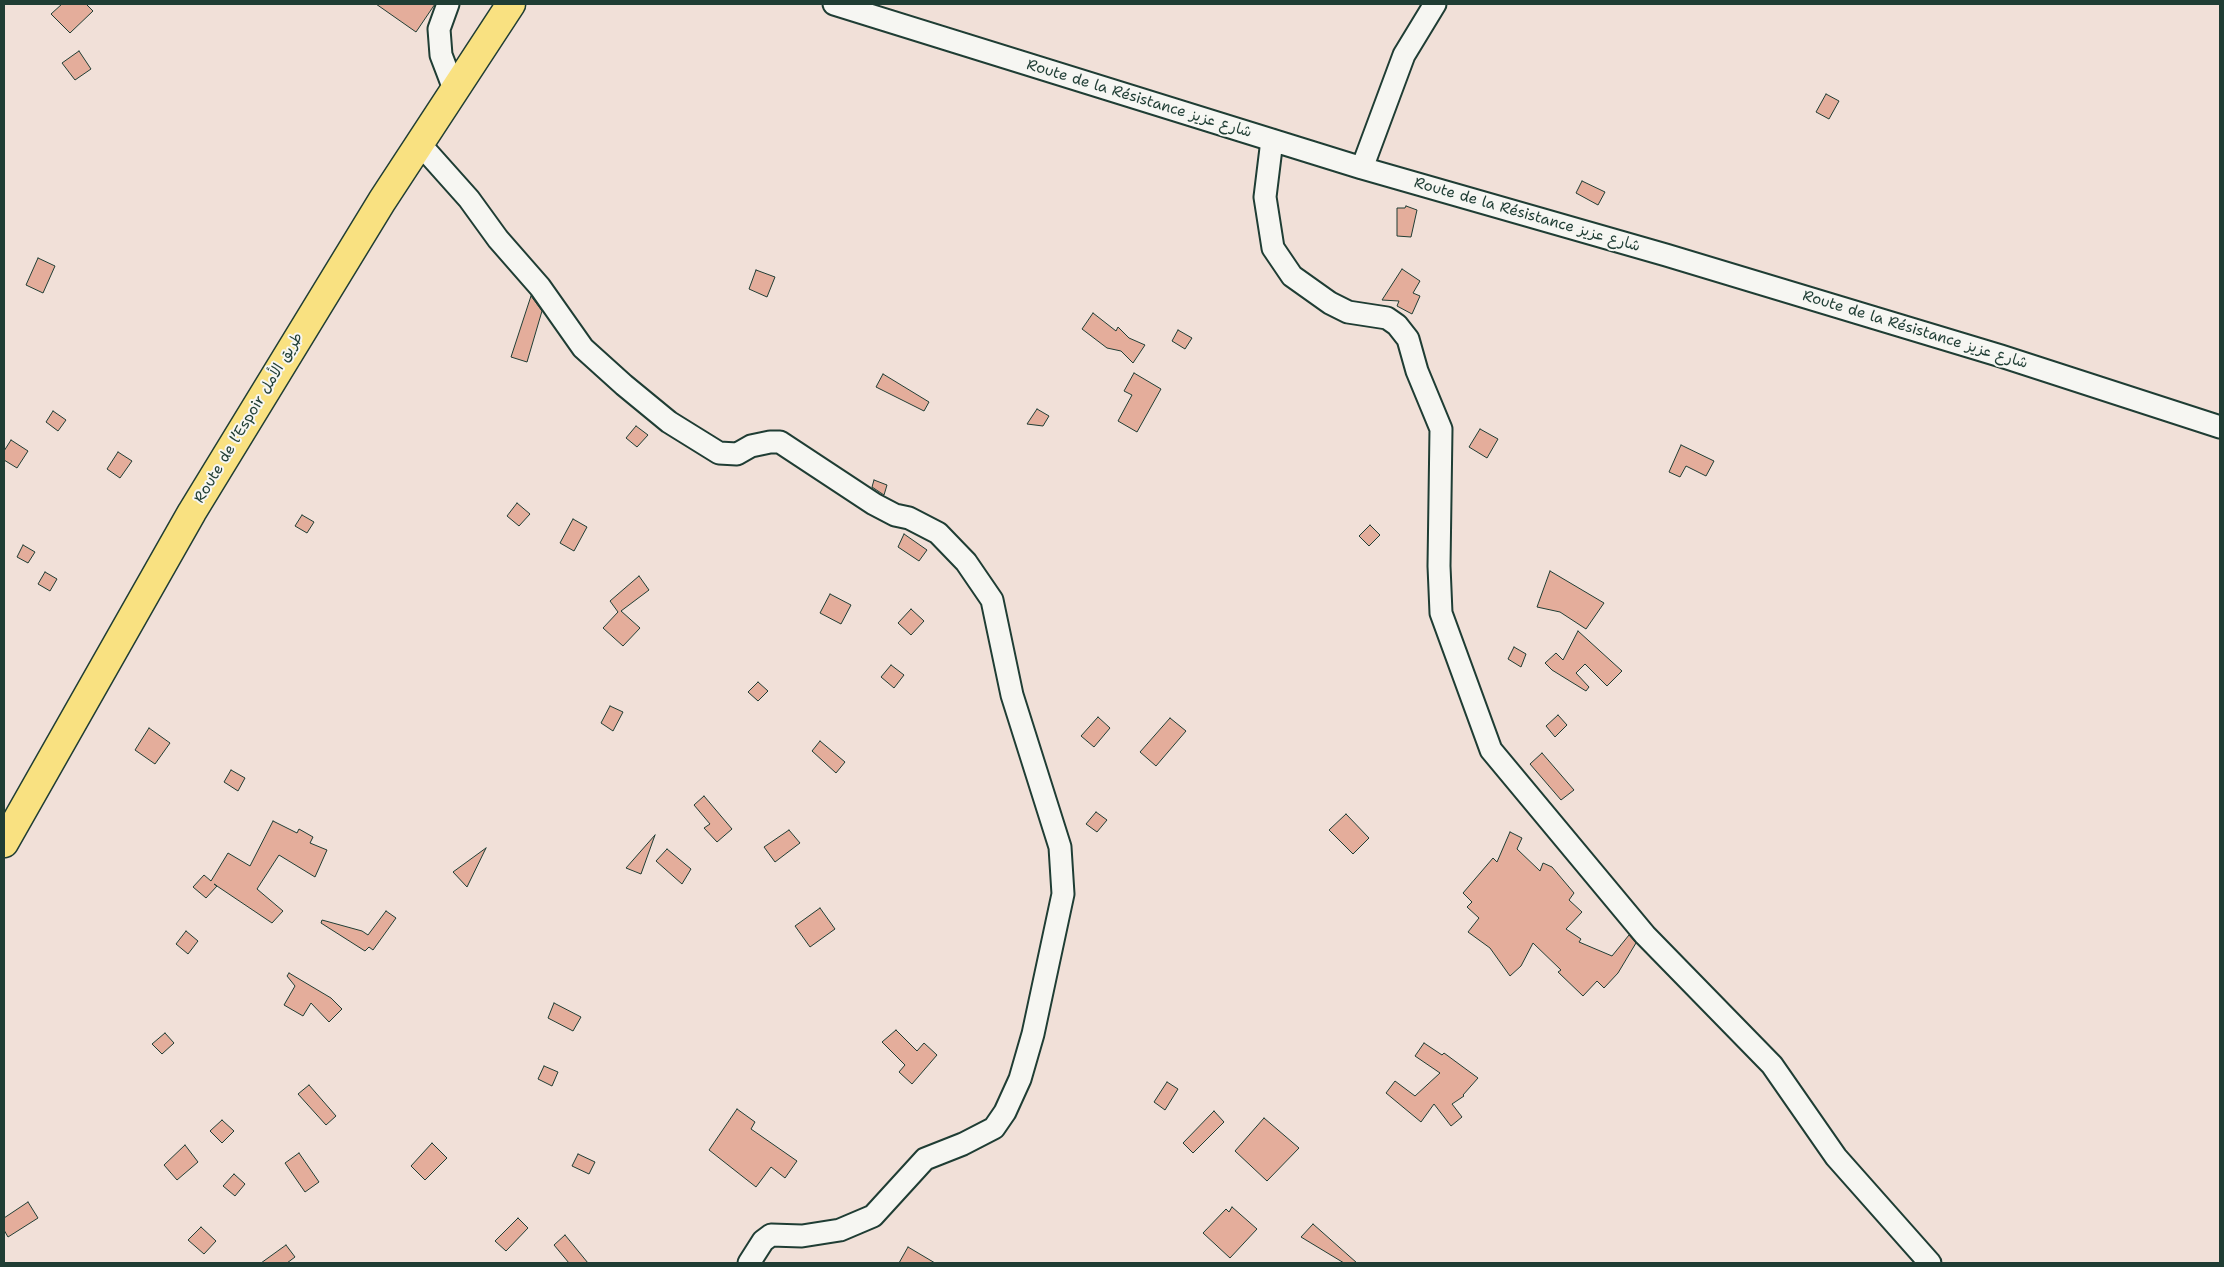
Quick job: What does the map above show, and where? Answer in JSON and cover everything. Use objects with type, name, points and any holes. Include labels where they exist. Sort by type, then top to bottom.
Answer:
[{"type":"highway","name":"Route de l’Espoir طريق الأمل","points":[[4,843],[192,512],[419,143],[511,4]]},
{"type":"street","points":[[448,4],[439,29],[441,55],[454,89]]},
{"type":"street","name":"Route de la Résistance شارع عزيز","points":[[834,4],[1362,168],[1666,255],[2001,356],[2220,427]]},
{"type":"street","points":[[1362,168],[1404,55],[1436,4]]},
{"type":"street","points":[[1272,140],[1265,197],[1273,248],[1292,276],[1330,303],[1348,312],[1387,318],[1397,325],[1408,339],[1417,371],[1441,429],[1439,566],[1441,613],[1491,750],[1645,935],[1772,1065],[1836,1157],[1930,1263]]},
{"type":"street","points":[[419,143],[469,199],[498,239],[540,287],[584,348],[624,385],[669,422],[719,453],[737,454],[751,446],[780,442],[874,504],[895,515],[909,518],[938,533],[966,562],[992,600],[1012,695],[1060,847],[1063,894],[1034,1034],[1020,1079],[994,1128],[963,1144],[926,1159],[873,1216],[840,1230],[802,1236],[771,1235],[763,1241],[749,1263]]},
{"type":"building","points":[[62,4],[86,4],[93,11],[70,33],[51,14]]},
{"type":"building","points":[[376,4],[435,4],[416,32]]},
{"type":"building","points":[[79,51],[91,69],[75,80],[62,63]]},
{"type":"building","points":[[1826,94],[1839,101],[1829,119],[1816,112]]},
{"type":"building","points":[[1582,181],[1605,192],[1598,205],[1576,193]]},
{"type":"building","points":[[1406,206],[1417,210],[1411,237],[1397,236],[1397,208],[1405,208]]},
{"type":"building","points":[[38,258],[55,266],[43,293],[26,285]]},
{"type":"building","points":[[1402,269],[1420,281],[1413,293],[1420,296],[1412,314],[1397,306],[1399,301],[1382,300]]},
{"type":"building","points":[[756,270],[775,277],[767,297],[749,289]]},
{"type":"building","points":[[531,296],[542,311],[527,362],[511,357]]},
{"type":"building","points":[[1093,313],[1116,331],[1118,327],[1129,338],[1145,345],[1133,363],[1121,351],[1107,348],[1082,329]]},
{"type":"building","points":[[1178,330],[1192,338],[1185,349],[1172,341]]},
{"type":"building","points":[[1134,373],[1161,389],[1137,432],[1118,421],[1132,395],[1124,391]]},
{"type":"building","points":[[883,374],[929,402],[924,411],[876,387]]},
{"type":"building","points":[[1037,409],[1049,416],[1043,426],[1027,424]]},
{"type":"building","points":[[53,411],[66,420],[58,431],[46,422]]},
{"type":"building","points":[[636,426],[648,435],[637,447],[626,438]]},
{"type":"building","points":[[1480,429],[1498,439],[1487,458],[1469,447]]},
{"type":"building","points":[[11,440],[28,451],[17,468],[4,460],[4,451]]},
{"type":"building","points":[[1681,445],[1714,461],[1706,476],[1686,466],[1680,477],[1669,472]]},
{"type":"building","points":[[118,452],[132,461],[120,478],[107,469]]},
{"type":"building","points":[[874,480],[887,485],[884,495],[872,487]]},
{"type":"building","points":[[517,503],[530,514],[519,526],[507,516]]},
{"type":"building","points":[[302,515],[314,522],[307,533],[295,526]]},
{"type":"building","points":[[573,519],[587,527],[574,551],[560,543]]},
{"type":"building","points":[[1370,525],[1380,535],[1369,546],[1359,536]]},
{"type":"building","points":[[904,534],[927,550],[919,561],[898,547]]},
{"type":"building","points":[[23,545],[35,552],[28,563],[17,557]]},
{"type":"building","points":[[1550,571],[1604,603],[1586,629],[1560,612],[1537,607]]},
{"type":"building","points":[[45,572],[57,579],[50,591],[38,584]]},
{"type":"building","points":[[639,576],[649,590],[621,611],[640,628],[623,646],[603,628],[618,612],[610,601]]},
{"type":"building","points":[[830,594],[851,605],[841,624],[820,613]]},
{"type":"building","points":[[911,609],[924,621],[911,635],[898,623]]},
{"type":"building","points":[[1578,631],[1622,671],[1607,686],[1585,664],[1576,673],[1589,687],[1586,691],[1552,670],[1545,663],[1556,653],[1563,660]]},
{"type":"building","points":[[1514,647],[1526,654],[1521,667],[1508,659]]},
{"type":"building","points":[[891,665],[904,675],[894,688],[881,677]]},
{"type":"building","points":[[758,682],[768,691],[758,701],[748,692]]},
{"type":"building","points":[[610,706],[623,712],[613,731],[601,723]]},
{"type":"building","points":[[1558,715],[1567,725],[1555,737],[1546,726]]},
{"type":"building","points":[[1098,717],[1110,728],[1094,747],[1081,736]]},
{"type":"building","points":[[1170,718],[1186,731],[1156,766],[1140,752]]},
{"type":"building","points":[[149,728],[170,743],[155,764],[135,750]]},
{"type":"building","points":[[820,741],[845,762],[836,773],[812,751]]},
{"type":"building","points":[[1542,753],[1574,790],[1561,800],[1530,764]]},
{"type":"building","points":[[231,770],[245,778],[238,791],[224,782]]},
{"type":"building","points":[[704,796],[732,829],[717,842],[704,828],[710,824],[694,805]]},
{"type":"building","points":[[1096,812],[1107,820],[1097,832],[1086,824]]},
{"type":"building","points":[[1346,814],[1369,838],[1353,854],[1329,830]]},
{"type":"building","points":[[273,821],[297,833],[299,829],[313,837],[310,843],[327,850],[315,877],[279,855],[257,889],[283,911],[272,923],[217,886],[206,898],[193,887],[204,875],[211,881],[228,853],[250,866]]},
{"type":"building","points":[[789,830],[800,843],[775,862],[764,847]]},
{"type":"building","points":[[1510,832],[1522,838],[1517,849],[1540,871],[1543,863],[1552,867],[1574,893],[1569,900],[1582,912],[1566,929],[1581,939],[1579,942],[1612,956],[1629,935],[1636,943],[1618,973],[1604,988],[1597,981],[1583,996],[1558,972],[1561,970],[1533,943],[1521,966],[1510,976],[1490,948],[1468,932],[1479,918],[1467,907],[1472,902],[1463,893],[1493,858],[1497,862]]},
{"type":"building","points":[[655,835],[641,874],[626,868]]},
{"type":"building","points":[[486,848],[467,887],[453,872]]},
{"type":"building","points":[[667,849],[691,869],[682,884],[656,861]]},
{"type":"building","points":[[820,908],[835,929],[810,947],[795,926]]},
{"type":"building","points":[[386,911],[396,918],[373,950],[369,947],[365,951],[321,923],[322,920],[362,931],[368,935]]},
{"type":"building","points":[[186,931],[198,941],[188,954],[176,944]]},
{"type":"building","points":[[289,973],[331,998],[342,1009],[329,1022],[311,1003],[303,1016],[284,1005],[295,986],[287,976]]},
{"type":"building","points":[[554,1003],[581,1017],[573,1031],[548,1018]]},
{"type":"building","points":[[896,1030],[917,1051],[924,1043],[937,1055],[912,1084],[899,1072],[905,1065],[882,1042]]},
{"type":"building","points":[[165,1033],[174,1043],[162,1054],[152,1044]]},
{"type":"building","points":[[1424,1043],[1442,1055],[1444,1053],[1478,1078],[1464,1096],[1452,1104],[1462,1117],[1451,1126],[1434,1104],[1421,1122],[1386,1093],[1395,1081],[1415,1096],[1440,1073],[1415,1056]]},
{"type":"building","points":[[544,1066],[558,1072],[552,1086],[538,1079]]},
{"type":"building","points":[[1167,1082],[1178,1089],[1165,1110],[1154,1102]]},
{"type":"building","points":[[309,1085],[336,1116],[326,1125],[298,1094]]},
{"type":"building","points":[[737,1109],[755,1122],[751,1129],[797,1161],[785,1178],[771,1167],[756,1187],[709,1150]]},
{"type":"building","points":[[1214,1111],[1224,1122],[1193,1153],[1183,1143]]},
{"type":"building","points":[[1264,1118],[1299,1148],[1267,1181],[1235,1151]]},
{"type":"building","points":[[222,1120],[234,1131],[222,1143],[210,1131]]},
{"type":"building","points":[[432,1143],[447,1158],[425,1180],[411,1166]]},
{"type":"building","points":[[185,1145],[198,1162],[177,1180],[164,1165]]},
{"type":"building","points":[[299,1153],[319,1182],[305,1192],[285,1163]]},
{"type":"building","points":[[578,1154],[595,1162],[589,1174],[572,1166]]},
{"type":"building","points":[[234,1174],[245,1184],[235,1196],[223,1186]]},
{"type":"building","points":[[28,1202],[38,1218],[8,1237],[4,1230],[4,1218]]},
{"type":"building","points":[[1232,1207],[1257,1229],[1230,1258],[1203,1233],[1226,1209],[1229,1212]]},
{"type":"building","points":[[518,1218],[528,1228],[506,1251],[495,1241]]},
{"type":"building","points":[[1313,1224],[1357,1263],[1344,1263],[1301,1237]]},
{"type":"building","points":[[201,1227],[216,1241],[204,1254],[188,1240]]},
{"type":"building","points":[[565,1235],[588,1263],[569,1263],[554,1245]]},
{"type":"building","points":[[286,1245],[295,1257],[287,1263],[261,1263]]},
{"type":"building","points":[[908,1247],[935,1263],[899,1263]]}]
